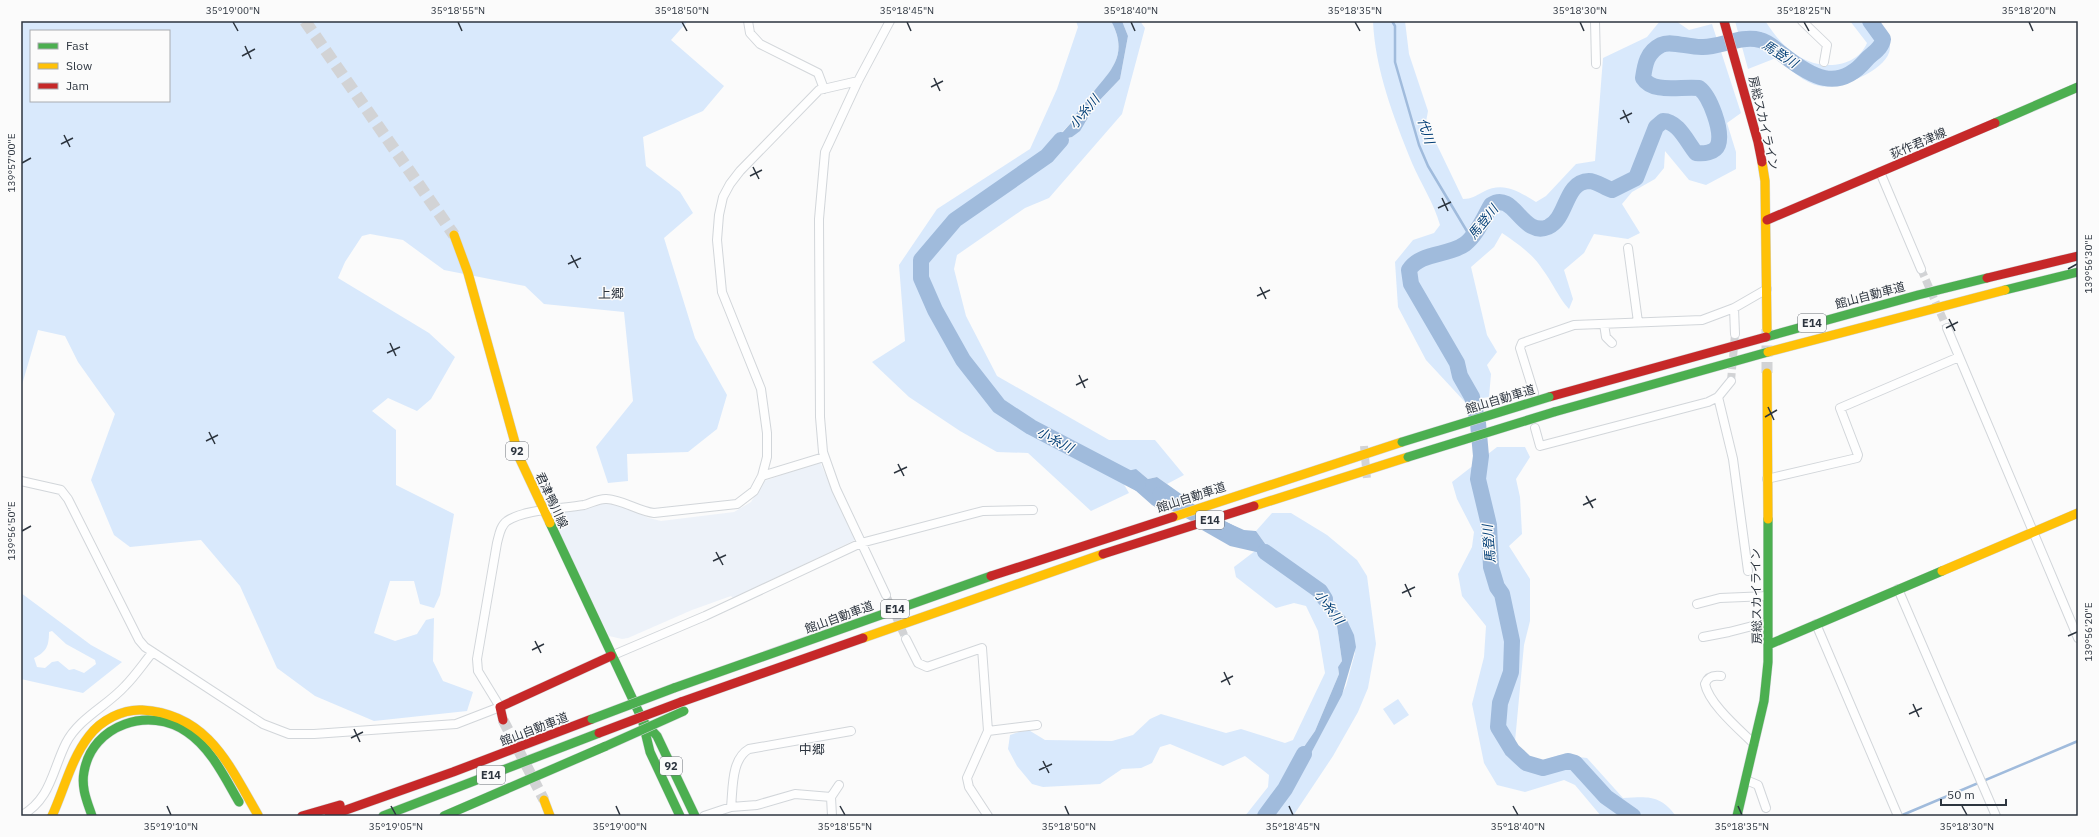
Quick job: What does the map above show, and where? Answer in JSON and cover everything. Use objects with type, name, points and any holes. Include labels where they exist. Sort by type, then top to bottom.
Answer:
[{"type":"main road","name":"房総スカイライン","points":[[1724,21],[1758,142],[1765,181],[1767,329]]},
{"type":"main road","name":"荻作君津線","points":[[1766,220],[2078,87]]},
{"type":"main road","name":"君津鴨川線","points":[[454,235],[470,280],[519,457],[642,720],[650,752],[680,816]]},
{"type":"main road","name":"館山自動車道","points":[[329,816],[453,772],[674,688],[940,593],[1402,442],[1549,397],[1918,295],[2078,256]]},
{"type":"main road","name":"E14","points":[[383,816],[599,733],[682,706],[797,661],[1123,547],[1554,412],[1836,333],[2078,272]]},
{"type":"main road","name":"房総スカイライン","points":[[1737,816],[1764,701],[1768,645],[1767,373]]},
{"type":"main road","points":[[1768,645],[2078,513]]},
{"type":"main road","points":[[503,720],[500,707],[611,656]]},
{"type":"main road","points":[[444,816],[606,746],[682,706]]},
{"type":"main road","points":[[52,816],[80,751],[89,736],[102,724],[117,715],[133,710],[153,709],[171,712],[189,722],[206,736],[230,768],[258,815]]},
{"type":"main road","points":[[92,816],[86,806],[82,789],[86,760],[96,743],[109,732],[122,724],[147,719],[170,723],[186,731],[202,745],[217,766],[243,810]]},
{"type":"main road","name":"君津鴨川線","points":[[642,720],[656,736],[695,816]]},
{"type":"main road","points":[[302,816],[453,772]]},
{"type":"main road","points":[[544,800],[550,816]]},
{"type":"street","points":[[748,21],[750,32],[760,44],[818,73],[824,89]]},
{"type":"street","points":[[886,595],[836,489],[824,457],[820,409],[821,187],[825,152],[858,81],[890,21]]},
{"type":"street","points":[[1595,21],[1596,64]]},
{"type":"street","points":[[1802,21],[1827,45],[1824,62]]},
{"type":"street","points":[[21,481],[61,490],[68,499],[139,640],[152,653],[263,724],[289,734],[314,734],[456,724],[500,707],[478,671],[477,659],[500,529],[505,522],[518,516],[586,504],[603,498],[609,498],[646,512],[654,513],[737,504],[754,491],[762,476],[767,457],[767,433],[761,389],[722,292],[717,240],[719,215],[723,197],[730,184],[740,171],[819,90],[858,81]]},
{"type":"street","points":[[1880,172],[1921,269]]},
{"type":"street","points":[[1628,248],[1638,322]]},
{"type":"street","points":[[1534,393],[1520,348],[1522,343],[1574,325],[1702,320],[1734,308],[1767,289]]},
{"type":"street","points":[[1734,308],[1735,334]]},
{"type":"street","points":[[1604,324],[1606,337],[1612,343]]},
{"type":"street","points":[[1947,328],[2078,638]]},
{"type":"street","points":[[1768,479],[1857,458],[1858,455],[1840,408],[1959,357]]},
{"type":"street","points":[[1535,428],[1540,446],[1708,402],[1718,397],[1731,381]]},
{"type":"street","points":[[1718,397],[1735,466],[1748,571]]},
{"type":"street","points":[[762,476],[824,457]]},
{"type":"street","points":[[611,656],[705,616],[861,544],[982,511],[1033,510]]},
{"type":"street","points":[[1898,589],[1996,816]]},
{"type":"street","points":[[1697,604],[1720,598],[1768,596]]},
{"type":"street","points":[[1703,637],[1768,622]]},
{"type":"street","points":[[1816,624],[1898,815]]},
{"type":"street","points":[[906,639],[918,663],[927,667],[982,648],[988,731],[967,778],[969,787],[988,816]]},
{"type":"street","points":[[21,816],[33,809],[45,795],[67,742],[80,725],[126,686],[152,653]]},
{"type":"street","points":[[1721,676],[1716,675],[1708,678],[1704,684],[1705,688],[1718,707],[1754,744]]},
{"type":"street","points":[[988,731],[1037,725]]},
{"type":"street","points":[[731,807],[737,761],[741,753],[749,749],[851,731]]},
{"type":"street","points":[[1746,780],[1758,786],[1766,808]]},
{"type":"street","points":[[832,816],[831,797],[839,785]]},
{"type":"street","points":[[704,816],[716,814],[731,807],[757,805],[796,794],[831,797]]},
{"type":"shaded area","points":[[21,21],[688,21],[671,40],[724,86],[703,111],[643,137],[646,166],[680,192],[693,213],[664,238],[695,338],[727,395],[717,429],[688,452],[627,454],[628,481],[608,483],[596,447],[633,401],[624,312],[544,304],[525,286],[444,270],[403,240],[370,234],[362,236],[345,262],[338,278],[429,333],[455,357],[431,399],[417,411],[388,398],[372,411],[396,430],[396,485],[454,514],[440,595],[434,608],[420,604],[414,581],[390,581],[374,633],[395,641],[417,634],[426,620],[434,618],[433,661],[443,681],[473,692],[467,711],[374,721],[315,696],[277,668],[240,586],[201,540],[130,547],[114,535],[91,480],[115,414],[78,362],[65,336],[38,330],[21,388]]},
{"type":"shaded area","points":[[1076,21],[1111,21],[1116,33],[1118,52],[1116,61],[1106,78],[1085,101],[1070,124],[1061,134],[1064,139],[1072,137],[1085,123],[1097,103],[1120,79],[1128,36],[1122,21],[1140,21],[1145,28],[1122,114],[1049,198],[1025,208],[957,255],[954,269],[966,316],[997,376],[1109,440],[1155,440],[1184,475],[1167,484],[1157,477],[1148,479],[1142,474],[1126,471],[1119,476],[1129,493],[1091,511],[1028,453],[997,452],[960,431],[909,397],[872,362],[905,341],[899,265],[937,209],[1030,149],[1057,89],[1078,27]]},
{"type":"shaded area","points":[[1373,21],[1405,21],[1409,54],[1428,111],[1426,122],[1463,199],[1471,198],[1490,189],[1504,187],[1517,191],[1536,202],[1546,196],[1576,164],[1595,161],[1603,58],[1647,37],[1660,21],[1676,21],[1689,30],[1712,24],[1741,113],[1727,123],[1736,152],[1736,169],[1706,185],[1689,180],[1665,151],[1664,168],[1655,179],[1632,192],[1622,204],[1640,233],[1628,239],[1594,234],[1584,253],[1564,270],[1573,299],[1569,309],[1539,264],[1519,245],[1502,233],[1494,247],[1471,267],[1487,335],[1497,352],[1487,365],[1491,374],[1489,397],[1464,401],[1426,360],[1398,307],[1395,262],[1413,240],[1434,233],[1440,225],[1431,201],[1412,163],[1386,94],[1377,58]]},
{"type":"shaded area","points":[[1735,21],[1766,22],[1784,45],[1798,56],[1817,64],[1827,65],[1846,62],[1855,58],[1862,52],[1867,43],[1850,21],[1876,21],[1887,37],[1890,48],[1887,56],[1881,64],[1862,77],[1839,85],[1820,86],[1808,82],[1776,58],[1748,69]]},
{"type":"shaded area","points":[[1497,447],[1525,447],[1530,457],[1516,479],[1520,497],[1522,534],[1509,546],[1530,579],[1530,621],[1524,645],[1514,752],[1533,763],[1560,755],[1587,758],[1623,798],[1646,797],[1658,800],[1670,809],[1676,816],[1601,816],[1575,785],[1564,780],[1525,792],[1497,785],[1484,763],[1472,704],[1484,657],[1486,626],[1462,596],[1458,574],[1472,547],[1474,532],[1457,499],[1452,482]]},
{"type":"shaded area","points":[[820,462],[855,540],[733,598],[731,596],[692,610],[628,638],[622,639],[609,636],[550,515],[602,502],[618,504],[649,518],[661,521],[734,512],[751,502],[764,481]]},
{"type":"shaded area","points":[[1272,513],[1291,513],[1327,535],[1357,560],[1367,576],[1376,644],[1368,688],[1358,712],[1333,756],[1293,816],[1245,816],[1268,787],[1269,775],[1245,756],[1223,766],[1170,744],[1160,747],[1152,763],[1141,768],[1122,769],[1100,784],[1043,787],[1032,784],[1017,766],[1008,749],[1010,735],[1027,729],[1045,740],[1112,741],[1133,735],[1150,719],[1161,714],[1226,733],[1241,729],[1285,743],[1293,740],[1325,673],[1318,631],[1306,606],[1294,603],[1276,608],[1236,577],[1234,567],[1255,551],[1265,554],[1282,564],[1274,550],[1266,545],[1256,531]],"holes":[[[1310,584],[1345,616],[1355,653],[1346,686],[1300,774],[1294,772],[1299,754],[1315,731],[1339,674],[1338,667],[1342,661],[1337,626],[1332,621],[1322,602],[1309,588]]]},
{"type":"shaded area","points":[[21,593],[91,645],[122,662],[83,693],[21,679]],"holes":[[[52,631],[66,644],[95,660],[96,664],[84,673],[74,669],[69,670],[58,661],[52,662],[45,668],[37,667],[34,658],[41,654],[46,648],[49,632]]]},
{"type":"shaded area","points":[[1398,699],[1409,715],[1394,725],[1383,709]]},
{"type":"water","points":[[1111,21],[1122,21],[1128,36],[1120,79],[1097,103],[1080,131],[1072,137],[1064,139],[1047,156],[1054,143],[1106,76],[1117,58],[1119,47],[1117,35]]},
{"type":"water","points":[[1136,469],[1148,479],[1157,477],[1191,501],[1162,511],[1152,505],[1119,476],[1119,473]]},
{"type":"water","points":[[1226,522],[1244,530],[1256,531],[1266,545],[1274,550],[1282,565],[1265,554],[1230,546],[1202,530]]},
{"type":"water","points":[[1310,584],[1319,588],[1337,610],[1345,616],[1354,635],[1356,647],[1342,695],[1300,774],[1294,773],[1299,754],[1315,731],[1339,674],[1338,667],[1342,661],[1337,626],[1332,621],[1322,602],[1309,588]]},
{"type":"waterway","name":"代川","points":[[1392,21],[1395,26],[1395,62],[1419,145],[1428,166],[1471,238]]},
{"type":"waterway","name":"馬登川","points":[[1633,816],[1606,797],[1575,763],[1568,761],[1543,768],[1526,763],[1512,750],[1498,727],[1500,703],[1511,672],[1512,641],[1502,594],[1497,587],[1491,567],[1489,525],[1478,479],[1481,456],[1478,423],[1472,397],[1460,376],[1457,363],[1411,284],[1409,270],[1420,260],[1451,251],[1465,244],[1477,231],[1491,205],[1499,202],[1506,204],[1531,226],[1539,229],[1548,227],[1554,222],[1559,216],[1570,194],[1575,187],[1581,183],[1592,181],[1612,190],[1636,178],[1656,127],[1663,121],[1673,124],[1678,128],[1696,153],[1705,153],[1714,150],[1718,145],[1719,131],[1711,106],[1703,92],[1699,88],[1660,88],[1653,86],[1643,78],[1646,63],[1650,55],[1661,45],[1670,43],[1703,47],[1746,39],[1760,40],[1769,44],[1803,69],[1814,75],[1835,79],[1856,70],[1881,46],[1883,39],[1870,21]]},
{"type":"waterway","name":"小糸川","points":[[1061,140],[1047,156],[955,220],[921,260],[921,278],[935,310],[963,360],[999,406],[1031,427],[1138,483]]},
{"type":"waterway","name":"小糸川","points":[[1160,495],[1236,536]]},
{"type":"waterway","name":"小糸川","points":[[1265,552],[1320,591],[1325,599]]},
{"type":"waterway","points":[[1900,816],[2078,741]]},
{"type":"waterway","name":"小糸川","points":[[1265,816],[1285,789],[1304,754]]},
{"type":"tunnel","points":[[305,21],[454,235]]},
{"type":"tunnel","points":[[1921,269],[1947,328]]},
{"type":"tunnel","points":[[1767,329],[1767,373]]},
{"type":"tunnel","points":[[1731,381],[1735,334]]},
{"type":"tunnel","points":[[1364,446],[1367,479]]},
{"type":"tunnel","points":[[886,595],[906,639]]},
{"type":"tunnel","points":[[503,720],[544,800]]},
{"type":"traffic: fast","points":[[1995,123],[2078,87]]},
{"type":"traffic: fast","points":[[2005,290],[2078,272]]},
{"type":"traffic: fast","points":[[1766,337],[1918,295],[1987,278]]},
{"type":"traffic: fast","points":[[1554,412],[1768,352]]},
{"type":"traffic: fast","points":[[1402,442],[1549,397]]},
{"type":"traffic: fast","points":[[1408,457],[1554,412]]},
{"type":"traffic: fast","points":[[1737,816],[1764,701],[1768,662],[1768,519]]},
{"type":"traffic: fast","points":[[550,523],[642,719],[650,752],[680,816]]},
{"type":"traffic: fast","points":[[1768,645],[1942,571]]},
{"type":"traffic: fast","points":[[674,688],[991,576]]},
{"type":"traffic: fast","points":[[592,719],[674,688]]},
{"type":"traffic: fast","points":[[606,746],[684,711]]},
{"type":"traffic: fast","points":[[642,720],[657,736],[695,816]]},
{"type":"traffic: fast","points":[[92,816],[83,784],[84,772],[89,755],[98,742],[110,731],[125,724],[140,721],[156,721],[172,724],[196,739],[217,764],[239,802]]},
{"type":"traffic: fast","points":[[383,816],[599,733]]},
{"type":"traffic: fast","points":[[444,816],[606,746]]},
{"type":"traffic: slow","points":[[1762,162],[1765,181],[1767,329]]},
{"type":"traffic: slow","points":[[454,235],[468,273],[519,457],[550,523]]},
{"type":"traffic: slow","points":[[1768,352],[2005,290]]},
{"type":"traffic: slow","points":[[1767,373],[1768,519]]},
{"type":"traffic: slow","points":[[1173,517],[1402,442]]},
{"type":"traffic: slow","points":[[1254,506],[1408,457]]},
{"type":"traffic: slow","points":[[1942,571],[2078,513]]},
{"type":"traffic: slow","points":[[863,638],[1103,554]]},
{"type":"traffic: slow","points":[[52,816],[77,755],[89,736],[106,720],[127,711],[135,710],[165,714],[184,721],[200,732],[214,745],[226,761],[258,815]]},
{"type":"traffic: slow","points":[[544,800],[550,816]]},
{"type":"traffic: jam","points":[[1724,21],[1758,142],[1762,162]]},
{"type":"traffic: jam","points":[[1767,220],[1995,123]]},
{"type":"traffic: jam","points":[[1987,278],[2078,256]]},
{"type":"traffic: jam","points":[[1549,397],[1766,337]]},
{"type":"traffic: jam","points":[[1103,554],[1254,506]]},
{"type":"traffic: jam","points":[[991,576],[1173,517]]},
{"type":"traffic: jam","points":[[681,702],[863,638]]},
{"type":"traffic: jam","points":[[503,720],[500,707],[611,656]]},
{"type":"traffic: jam","points":[[599,733],[681,702]]},
{"type":"traffic: jam","points":[[329,816],[453,772],[592,719]]},
{"type":"traffic: jam","points":[[302,816],[340,805]]},
{"type":"district","name":"上郷","points":[[611,293]]},
{"type":"district","name":"中郷","points":[[812,749]]}]
